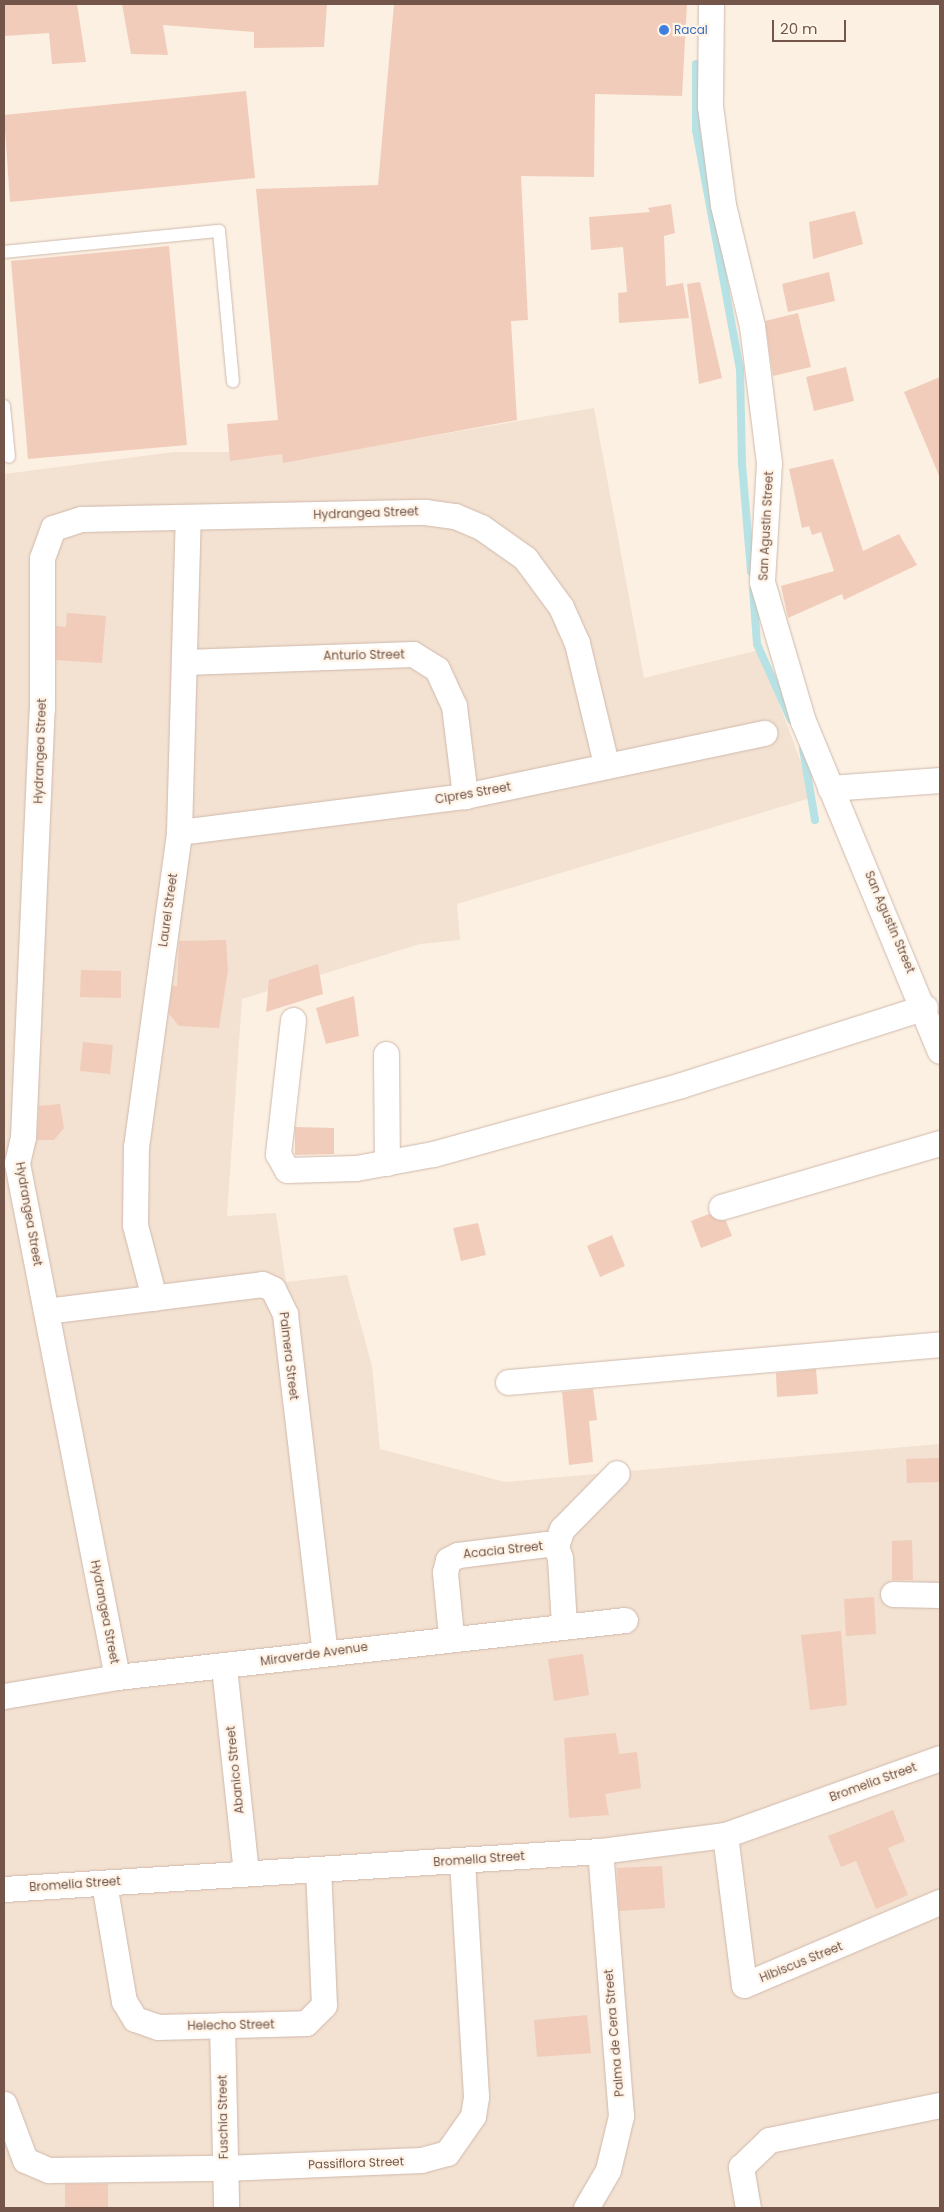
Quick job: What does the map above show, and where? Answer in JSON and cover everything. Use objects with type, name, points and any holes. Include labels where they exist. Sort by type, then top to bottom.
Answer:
[{"type":"street","name":"San Agustin Street","points":[[711,4],[711,115],[723,205],[752,326],[769,463],[762,582],[790,688],[830,788],[925,1008],[940,1051]]},
{"type":"street","name":"Hydrangea Street","points":[[117,1677],[46,1312],[11,1165],[23,1137],[42,719],[42,558],[52,528],[81,519],[425,512],[481,527],[525,558],[561,607],[577,642],[606,764]]},
{"type":"street","name":"Laurel Street","points":[[154,1298],[135,1225],[136,1147],[179,832],[188,518]]},
{"type":"street","name":"Anturio Street","points":[[184,662],[413,654],[438,669],[454,706],[465,796]]},
{"type":"street","name":"Cipres Street","points":[[179,832],[465,796],[606,764],[764,732]]},
{"type":"street","points":[[830,788],[940,780]]},
{"type":"street","points":[[292,1020],[281,1165],[287,1170],[387,1162],[681,1085],[925,1008]]},
{"type":"street","points":[[386,1054],[387,1162]]},
{"type":"street","points":[[721,1207],[940,1143]]},
{"type":"street","name":"Palmera Street","points":[[46,1312],[262,1284],[281,1300],[325,1653]]},
{"type":"street","points":[[508,1382],[940,1344]]},
{"type":"street","points":[[556,1546],[562,1529],[617,1474]]},
{"type":"street","name":"Acacia Street","points":[[451,1636],[445,1572],[448,1560],[458,1555],[546,1544],[556,1546],[564,1626]]},
{"type":"street","points":[[893,1594],[940,1595]]},
{"type":"street","name":"Miraverde Avenue","points":[[4,1696],[117,1677],[224,1667],[451,1636],[625,1620]]},
{"type":"street","name":"Abanico Street","points":[[224,1667],[246,1872]]},
{"type":"street","name":"Bromelia Street","points":[[4,1889],[246,1872],[600,1851],[725,1835],[940,1758]]},
{"type":"street","name":"Hibiscus Street","points":[[725,1835],[744,1985],[940,1902]]},
{"type":"street","name":"Palma de Cera Street","points":[[586,2208],[608,2170],[621,2116],[600,1851]]},
{"type":"street","name":"Passiflora Street","points":[[4,2104],[25,2160],[49,2170],[224,2168],[421,2160],[447,2152],[462,2136],[476,2096],[462,1860]]},
{"type":"street","name":"Helecho Street","points":[[104,1883],[124,2001],[135,2019],[158,2026],[306,2023],[318,2016],[324,2005],[325,1984],[318,1869]]},
{"type":"street","name":"Fuschia Street","points":[[222,2026],[226,2208]]},
{"type":"street","points":[[748,2208],[741,2167],[769,2140],[940,2105]]},
{"type":"lane","points":[[4,246],[4,252],[219,231],[233,381]]},
{"type":"lane","points":[[4,406],[9,457]]},
{"type":"shaded area","points":[[594,408],[644,678],[759,650],[814,797],[457,904],[460,940],[420,944],[242,999],[227,1216],[276,1213],[286,1282],[347,1275],[372,1366],[380,1449],[505,1482],[940,1444],[940,2208],[4,2208],[4,474],[175,452],[338,452]]},
{"type":"building","points":[[4,4],[77,4],[86,62],[52,64],[49,33],[4,36]]},
{"type":"building","points":[[122,4],[327,4],[324,47],[254,48],[254,32],[163,25],[168,55],[131,54]]},
{"type":"building","points":[[394,4],[687,4],[682,96],[595,94],[594,177],[521,176],[528,320],[511,321],[517,420],[283,463],[282,454],[230,461],[227,424],[278,420],[256,189],[378,185]]},
{"type":"building","points":[[246,91],[255,178],[10,202],[4,115]]},
{"type":"building","points":[[671,204],[675,233],[664,236],[666,286],[683,283],[689,318],[619,323],[618,293],[627,292],[623,247],[591,250],[589,217],[650,212],[648,208]]},
{"type":"building","points":[[855,211],[863,244],[813,259],[809,222]]},
{"type":"building","points":[[169,246],[187,445],[28,459],[11,261]]},
{"type":"building","points":[[829,272],[835,301],[788,312],[782,284]]},
{"type":"building","points":[[700,282],[722,378],[699,384],[687,284]]},
{"type":"building","points":[[798,313],[811,367],[773,376],[765,321]]},
{"type":"building","points":[[846,367],[854,401],[814,411],[806,377]]},
{"type":"building","points":[[940,377],[940,478],[904,392]]},
{"type":"building","points":[[833,459],[863,551],[899,534],[917,565],[844,600],[842,594],[788,618],[781,586],[834,571],[821,532],[812,535],[809,526],[802,528],[789,469]]},
{"type":"building","points":[[67,613],[106,616],[102,663],[56,660],[56,626],[66,627]]},
{"type":"building","points":[[226,940],[228,970],[219,1028],[179,1026],[169,1014],[172,986],[177,986],[179,941]]},
{"type":"building","points":[[318,964],[323,994],[266,1012],[269,980]]},
{"type":"building","points":[[81,970],[121,971],[121,998],[80,997]]},
{"type":"building","points":[[354,996],[359,1036],[326,1044],[316,1008]]},
{"type":"building","points":[[83,1042],[113,1045],[110,1074],[80,1071]]},
{"type":"building","points":[[60,1104],[64,1128],[54,1140],[37,1140],[39,1106]]},
{"type":"building","points":[[295,1127],[334,1128],[334,1154],[295,1155]]},
{"type":"building","points":[[709,1214],[726,1221],[732,1236],[701,1248],[691,1221]]},
{"type":"building","points":[[478,1223],[486,1255],[461,1261],[453,1228]]},
{"type":"building","points":[[612,1235],[625,1266],[600,1277],[587,1246]]},
{"type":"building","points":[[816,1369],[818,1394],[777,1397],[776,1373]]},
{"type":"building","points":[[593,1389],[597,1420],[589,1421],[593,1462],[569,1465],[562,1392]]},
{"type":"building","points":[[940,1458],[940,1482],[907,1483],[906,1459]]},
{"type":"building","points":[[912,1540],[913,1580],[892,1580],[892,1541]]},
{"type":"building","points":[[874,1597],[876,1634],[846,1636],[844,1599]]},
{"type":"building","points":[[841,1631],[847,1705],[810,1710],[801,1635]]},
{"type":"building","points":[[583,1654],[589,1695],[554,1701],[548,1659]]},
{"type":"building","points":[[616,1733],[619,1754],[637,1752],[641,1788],[605,1794],[609,1815],[569,1818],[564,1738]]},
{"type":"building","points":[[893,1810],[905,1841],[888,1848],[908,1895],[876,1909],[856,1861],[841,1867],[828,1836]]},
{"type":"building","points":[[662,1866],[665,1908],[619,1911],[617,1868]]},
{"type":"building","points":[[587,2015],[591,2053],[537,2057],[534,2020]]},
{"type":"building","points":[[65,2184],[108,2184],[108,2208],[65,2208]]},
{"type":"waterway","points":[[696,64],[696,130],[740,369],[742,464],[751,572]]},
{"type":"waterway","points":[[753,589],[757,644],[791,720]]},
{"type":"waterway","points":[[803,749],[815,820]]},
{"type":"place","name":"Racal","points":[[664,30]]}]
